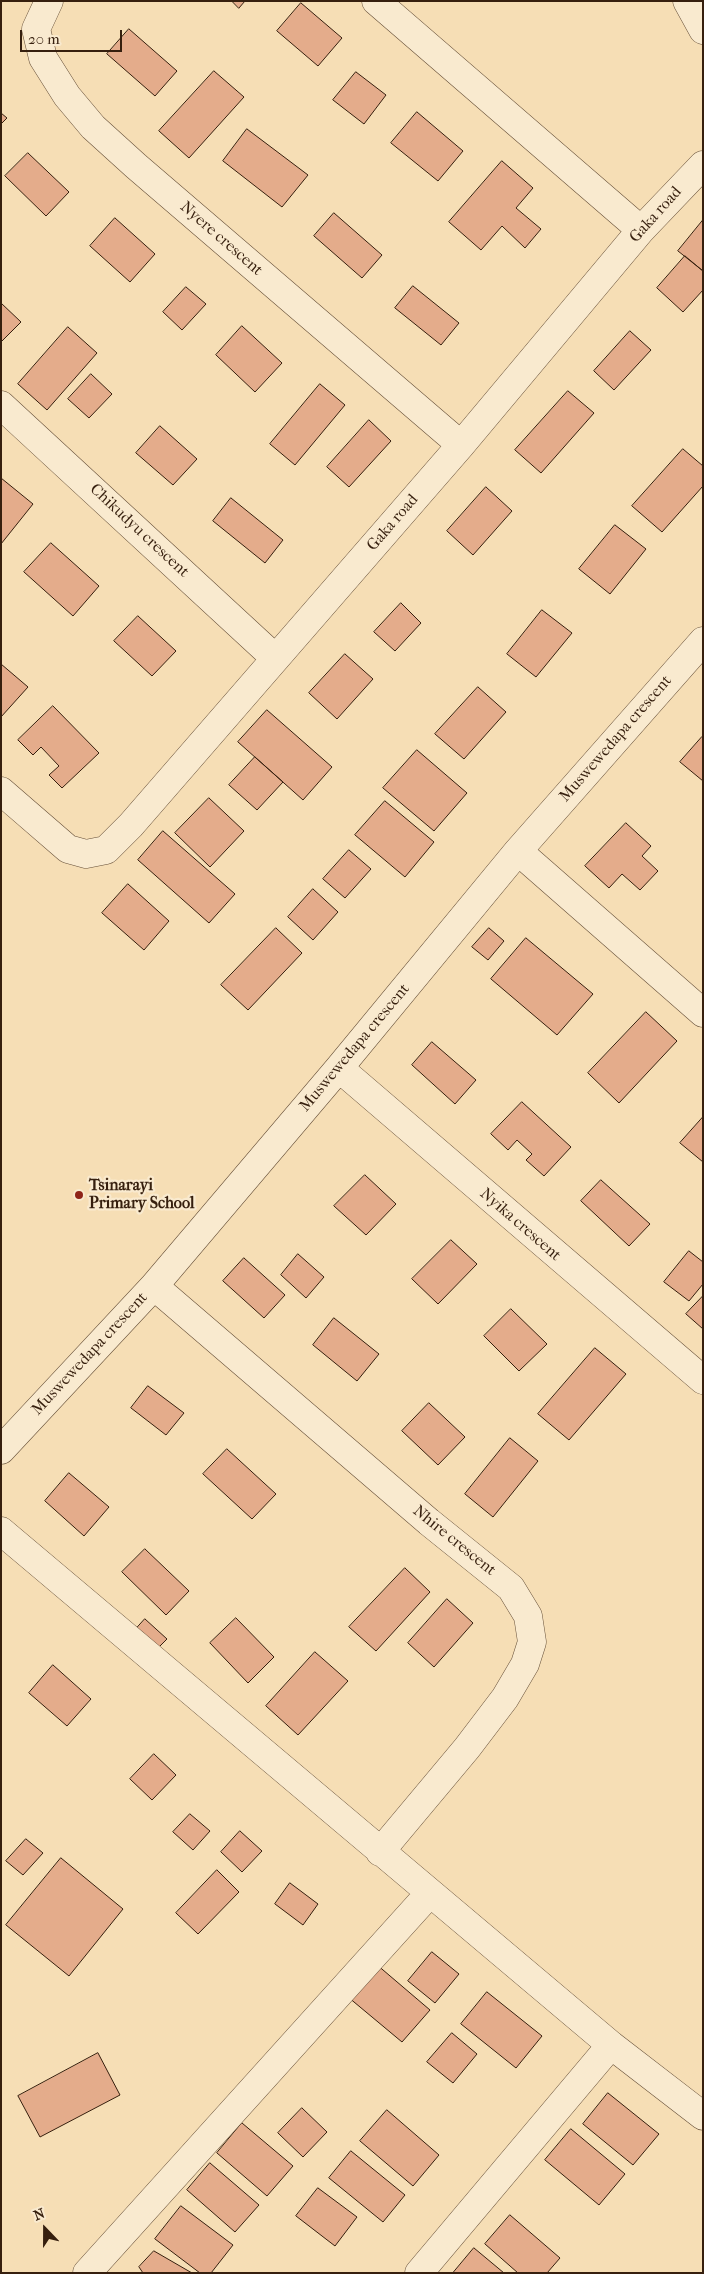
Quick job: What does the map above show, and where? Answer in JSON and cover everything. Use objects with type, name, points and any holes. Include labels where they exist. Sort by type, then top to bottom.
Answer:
[{"type":"street","name":"Nyere crescent","points":[[49,1],[36,29],[42,58],[67,96],[93,127],[143,173],[461,445]]},
{"type":"street","points":[[376,1],[641,230]]},
{"type":"street","points":[[687,1],[703,30]]},
{"type":"street","name":"Gaka road","points":[[1,791],[68,850],[86,854],[106,850],[131,825],[461,445],[641,230],[703,164]]},
{"type":"street","name":"Chikudyu crescent","points":[[1,405],[275,658]]},
{"type":"street","name":"Muswewedapa crescent","points":[[1,1450],[154,1286],[339,1068],[518,851],[702,642]]},
{"type":"street","points":[[518,851],[703,1013]]},
{"type":"street","name":"Nyika crescent","points":[[339,1068],[703,1380]]},
{"type":"street","name":"Nhire crescent","points":[[154,1286],[429,1522],[511,1588],[528,1616],[532,1642],[525,1664],[505,1698],[467,1748],[380,1852]]},
{"type":"street","points":[[1,1531],[429,1894],[611,2045],[702,2115]]},
{"type":"street","points":[[87,2273],[429,1894]]},
{"type":"street","points":[[419,2273],[611,2045]]},
{"type":"building","points":[[232,1],[245,1],[239,8]]},
{"type":"building","points":[[301,3],[342,38],[318,66],[277,31]]},
{"type":"building","points":[[129,29],[177,71],[155,96],[107,54]]},
{"type":"building","points":[[214,71],[244,97],[189,158],[159,131]]},
{"type":"building","points":[[356,72],[386,95],[364,124],[333,100]]},
{"type":"building","points":[[417,112],[463,151],[438,181],[391,143]]},
{"type":"building","points":[[1,113],[7,118],[1,124]]},
{"type":"building","points":[[247,129],[308,175],[282,207],[223,161]]},
{"type":"building","points":[[28,153],[69,192],[46,216],[5,176]]},
{"type":"building","points":[[502,161],[533,188],[516,208],[541,229],[525,248],[502,226],[481,250],[449,222]]},
{"type":"building","points":[[334,213],[382,255],[362,278],[314,236]]},
{"type":"building","points":[[115,218],[155,254],[130,282],[90,246]]},
{"type":"building","points":[[703,220],[703,271],[678,251]]},
{"type":"building","points":[[685,256],[703,271],[703,290],[683,312],[657,288]]},
{"type":"building","points":[[413,286],[459,323],[441,345],[395,308]]},
{"type":"building","points":[[186,287],[206,304],[182,330],[163,312]]},
{"type":"building","points":[[1,303],[21,322],[1,342]]},
{"type":"building","points":[[242,326],[282,363],[255,392],[216,355]]},
{"type":"building","points":[[68,327],[97,353],[47,410],[18,384]]},
{"type":"building","points":[[630,331],[651,350],[614,390],[594,371]]},
{"type":"building","points":[[91,374],[112,394],[89,418],[68,399]]},
{"type":"building","points":[[320,384],[345,405],[295,465],[270,444]]},
{"type":"building","points":[[568,391],[594,413],[541,473],[515,450]]},
{"type":"building","points":[[369,420],[391,441],[349,487],[327,467]]},
{"type":"building","points":[[160,426],[197,459],[173,485],[136,453]]},
{"type":"building","points":[[683,449],[703,466],[703,486],[662,532],[632,506]]},
{"type":"building","points":[[1,478],[33,504],[1,544]]},
{"type":"building","points":[[486,487],[512,511],[473,555],[447,531]]},
{"type":"building","points":[[231,498],[283,540],[265,563],[213,521]]},
{"type":"building","points":[[615,525],[646,549],[610,594],[579,569]]},
{"type":"building","points":[[51,543],[99,586],[73,616],[24,572]]},
{"type":"building","points":[[401,603],[421,623],[395,651],[374,632]]},
{"type":"building","points":[[542,610],[572,633],[536,677],[507,654]]},
{"type":"building","points":[[138,616],[176,651],[152,676],[114,641]]},
{"type":"building","points":[[345,654],[373,679],[337,719],[309,693]]},
{"type":"building","points":[[1,664],[28,687],[1,717]]},
{"type":"building","points":[[478,687],[506,712],[464,759],[435,734]]},
{"type":"building","points":[[53,706],[99,753],[62,788],[49,775],[59,766],[41,747],[33,755],[18,740]]},
{"type":"building","points":[[267,710],[332,767],[303,800],[238,742]]},
{"type":"building","points":[[703,738],[703,781],[680,762]]},
{"type":"building","points":[[417,750],[467,793],[434,831],[383,788]]},
{"type":"building","points":[[255,757],[283,782],[257,810],[229,785]]},
{"type":"building","points":[[209,798],[244,831],[210,867],[175,833]]},
{"type":"building","points":[[385,801],[434,842],[405,877],[355,835]]},
{"type":"building","points":[[626,823],[651,846],[642,856],[658,871],[640,890],[622,874],[609,888],[585,866]]},
{"type":"building","points":[[163,831],[235,894],[209,923],[138,860]]},
{"type":"building","points":[[349,850],[371,869],[345,898],[323,879]]},
{"type":"building","points":[[128,884],[169,921],[144,950],[102,913]]},
{"type":"building","points":[[313,889],[338,912],[313,940],[288,917]]},
{"type":"building","points":[[276,928],[302,953],[248,1010],[221,985]]},
{"type":"building","points":[[489,928],[504,941],[488,960],[472,947]]},
{"type":"building","points":[[526,938],[593,994],[557,1035],[491,979]]},
{"type":"building","points":[[646,1012],[677,1041],[619,1103],[588,1073]]},
{"type":"building","points":[[432,1042],[476,1080],[455,1104],[412,1065]]},
{"type":"building","points":[[522,1102],[571,1147],[544,1176],[526,1160],[532,1154],[517,1140],[508,1150],[491,1134]]},
{"type":"building","points":[[703,1117],[703,1162],[680,1143]]},
{"type":"building","points":[[365,1175],[396,1204],[366,1235],[334,1206]]},
{"type":"building","points":[[601,1180],[650,1224],[629,1246],[581,1201]]},
{"type":"building","points":[[451,1240],[477,1264],[438,1304],[412,1279]]},
{"type":"building","points":[[689,1251],[703,1262],[703,1284],[689,1301],[664,1282]]},
{"type":"building","points":[[298,1254],[324,1277],[306,1298],[281,1275]]},
{"type":"building","points":[[244,1258],[285,1295],[264,1318],[223,1281]]},
{"type":"building","points":[[703,1296],[703,1329],[686,1314]]},
{"type":"building","points":[[511,1309],[547,1344],[519,1371],[484,1336]]},
{"type":"building","points":[[334,1318],[379,1354],[357,1381],[313,1345]]},
{"type":"building","points":[[595,1348],[626,1374],[569,1440],[538,1414]]},
{"type":"building","points":[[148,1386],[184,1413],[166,1435],[131,1408]]},
{"type":"building","points":[[429,1403],[465,1437],[438,1465],[402,1431]]},
{"type":"building","points":[[510,1438],[538,1461],[493,1517],[465,1494]]},
{"type":"building","points":[[227,1449],[276,1494],[252,1519],[203,1474]]},
{"type":"building","points":[[69,1473],[109,1507],[84,1536],[45,1501]]},
{"type":"building","points":[[145,1549],[189,1591],[166,1615],[122,1572]]},
{"type":"building","points":[[405,1568],[430,1592],[376,1651],[349,1627]]},
{"type":"building","points":[[447,1599],[473,1623],[434,1667],[408,1643]]},
{"type":"building","points":[[236,1618],[274,1657],[248,1683],[210,1643]]},
{"type":"building","points":[[145,1619],[167,1639],[157,1649],[136,1629]]},
{"type":"building","points":[[315,1652],[348,1681],[298,1735],[266,1706]]},
{"type":"building","points":[[53,1665],[91,1699],[67,1726],[29,1693]]},
{"type":"building","points":[[154,1754],[176,1775],[152,1800],[130,1779]]},
{"type":"building","points":[[190,1814],[210,1831],[193,1850],[173,1832]]},
{"type":"building","points":[[240,1831],[262,1851],[242,1872],[221,1852]]},
{"type":"building","points":[[26,1839],[43,1853],[23,1875],[6,1861]]},
{"type":"building","points":[[61,1858],[123,1909],[69,1976],[6,1925]]},
{"type":"building","points":[[217,1870],[239,1892],[198,1934],[176,1913]]},
{"type":"building","points":[[290,1883],[318,1904],[303,1925],[275,1904]]},
{"type":"building","points":[[432,1952],[459,1974],[435,2003],[408,1981]]},
{"type":"building","points":[[376,1964],[430,2010],[402,2042],[348,1997]]},
{"type":"building","points":[[487,1992],[542,2036],[516,2068],[461,2024]]},
{"type":"building","points":[[452,2033],[477,2054],[453,2083],[427,2062]]},
{"type":"building","points":[[98,2053],[120,2095],[40,2137],[18,2096]]},
{"type":"building","points":[[608,2093],[659,2134],[633,2165],[583,2124]]},
{"type":"building","points":[[302,2108],[327,2132],[303,2157],[278,2133]]},
{"type":"building","points":[[387,2110],[439,2155],[413,2186],[360,2141]]},
{"type":"building","points":[[242,2123],[293,2166],[267,2196],[217,2153]]},
{"type":"building","points":[[571,2129],[625,2174],[599,2205],[545,2160]]},
{"type":"building","points":[[351,2151],[405,2195],[383,2222],[329,2178]]},
{"type":"building","points":[[210,2163],[259,2205],[235,2232],[187,2190]]},
{"type":"building","points":[[318,2188],[357,2217],[335,2246],[296,2216]]},
{"type":"building","points":[[181,2206],[233,2245],[211,2273],[200,2273],[155,2239]]},
{"type":"building","points":[[510,2215],[560,2258],[547,2273],[518,2273],[485,2244]]},
{"type":"building","points":[[474,2248],[504,2273],[453,2273]]},
{"type":"building","points":[[154,2251],[192,2273],[143,2273],[139,2267]]},
{"type":"place","name":"Tsinarayi Primary School","points":[[79,1195]]}]
